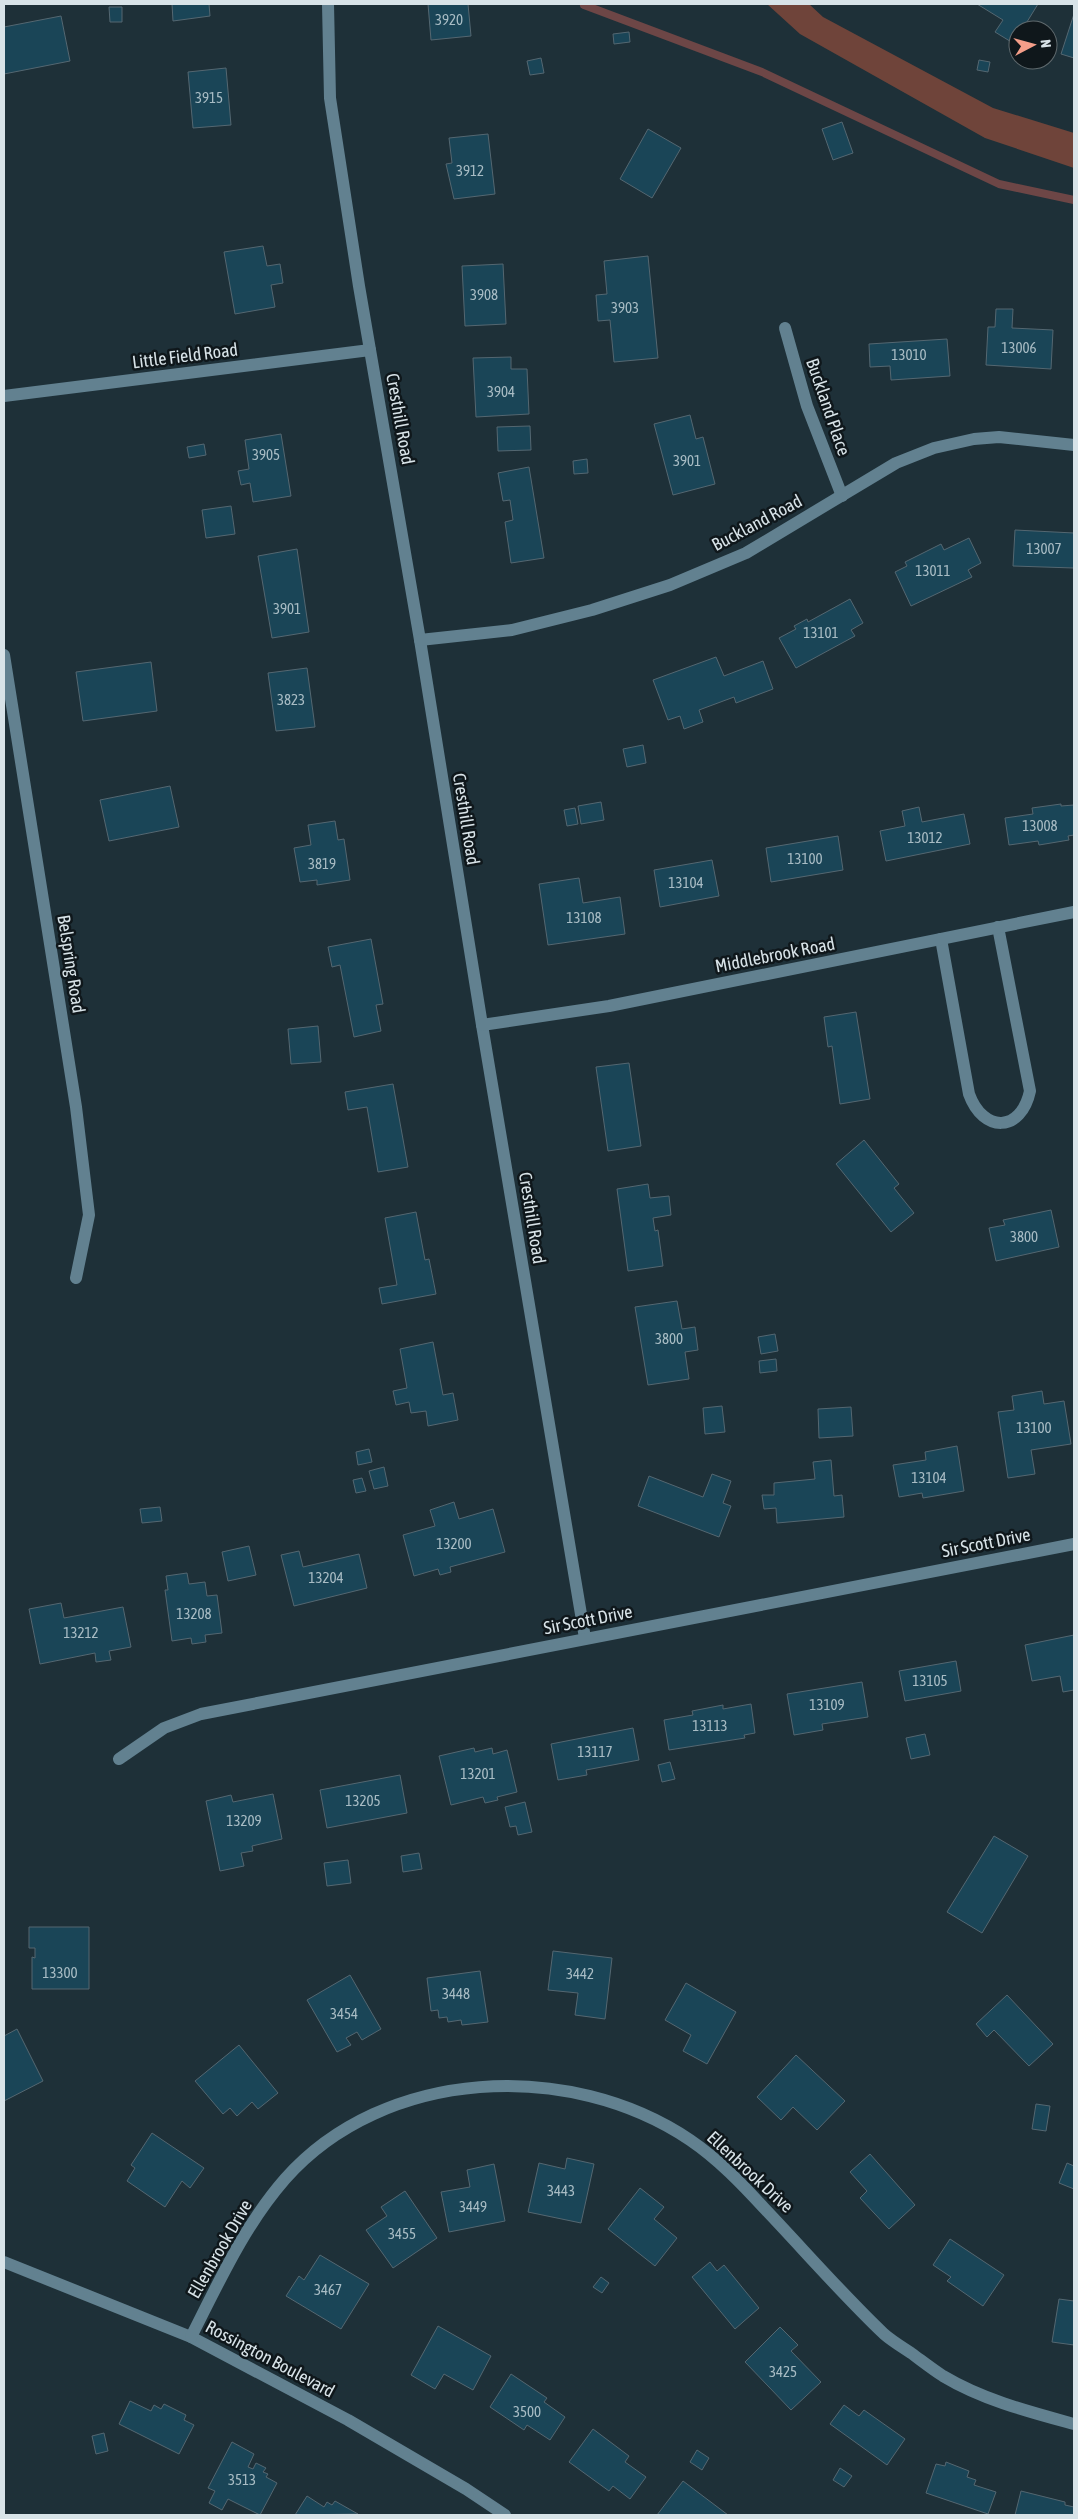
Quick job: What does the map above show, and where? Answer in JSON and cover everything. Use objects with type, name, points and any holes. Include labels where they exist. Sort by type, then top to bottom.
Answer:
[{"type":"street","name":"Cresthill Road","points":[[328,4],[330,98],[370,350],[420,640],[482,1025],[585,1638]]},
{"type":"street","name":"Buckland Place","points":[[785,328],[807,406],[842,496]]},
{"type":"street","name":"Little Field Road","points":[[4,396],[370,350]]},
{"type":"street","name":"Buckland Road","points":[[420,640],[512,630],[592,610],[670,585],[746,553],[896,464],[934,448],[966,441],[999,437],[1074,444]]},
{"type":"street","name":"Belspring Road","points":[[4,655],[76,1107],[89,1215],[76,1278]]},
{"type":"street","name":"Middlebrook Road","points":[[482,1025],[609,1006],[1074,912]]},
{"type":"street","points":[[941,939],[971,1100],[982,1117],[990,1121],[1004,1122],[1016,1118],[1027,1105],[1030,1091],[998,928]]},
{"type":"street","name":"Sir Scott Drive","points":[[119,1758],[164,1728],[196,1715],[1074,1544]]},
{"type":"street","name":"Ellenbrook Drive","points":[[191,2337],[255,2216],[287,2177],[327,2142],[371,2115],[421,2097],[476,2086],[535,2087],[590,2095],[639,2112],[690,2140],[736,2178],[886,2335],[945,2377],[986,2396],[1024,2410],[1074,2424]]},
{"type":"street","name":"Rossington Boulevard","points":[[4,2262],[191,2337],[348,2420],[466,2489],[505,2515]]},
{"type":"shaded area","points":[[767,4],[809,4],[823,17],[993,108],[1074,133],[1074,168],[985,138],[800,34]]},
{"type":"building","points":[[172,4],[209,4],[210,16],[173,21]]},
{"type":"building","points":[[428,4],[468,4],[471,36],[431,40]]},
{"type":"building","points":[[977,4],[1038,4],[1028,20],[1008,20],[1008,40],[995,32],[1003,20]]},
{"type":"building","points":[[109,7],[122,7],[122,22],[110,22]]},
{"type":"building","points":[[1074,14],[1074,58],[1061,54]]},
{"type":"building","points":[[61,16],[70,61],[4,74],[4,27]]},
{"type":"building","points":[[629,32],[630,42],[614,44],[613,34]]},
{"type":"building","points":[[541,58],[544,73],[530,75],[527,61]]},
{"type":"building","points":[[979,60],[990,62],[988,72],[977,70]]},
{"type":"building","points":[[226,68],[231,125],[193,128],[188,72]]},
{"type":"building","points":[[842,122],[853,153],[833,160],[822,129]]},
{"type":"building","points":[[648,129],[681,148],[652,198],[620,179]]},
{"type":"building","points":[[488,134],[495,194],[454,199],[446,164],[452,163],[449,138]]},
{"type":"building","points":[[263,246],[267,266],[280,264],[283,283],[271,285],[275,307],[235,314],[224,252]]},
{"type":"building","points":[[648,256],[658,358],[614,362],[610,320],[598,321],[596,295],[607,294],[604,261]]},
{"type":"building","points":[[503,264],[506,324],[465,326],[462,266]]},
{"type":"building","points":[[996,309],[1013,309],[1012,328],[1053,330],[1051,369],[986,365],[988,327],[995,327]]},
{"type":"building","points":[[947,339],[950,376],[891,380],[890,366],[870,367],[869,344]]},
{"type":"building","points":[[511,357],[511,369],[527,369],[529,414],[476,417],[473,358]]},
{"type":"building","points":[[690,415],[696,439],[703,437],[715,484],[673,495],[654,424]]},
{"type":"building","points":[[530,426],[531,450],[498,451],[497,427]]},
{"type":"building","points":[[281,434],[291,496],[253,502],[250,483],[241,485],[238,471],[249,469],[245,440]]},
{"type":"building","points":[[204,444],[206,455],[189,458],[187,447]]},
{"type":"building","points":[[587,459],[588,473],[574,474],[573,461]]},
{"type":"building","points":[[529,467],[544,558],[511,563],[505,522],[513,520],[510,500],[503,501],[498,473]]},
{"type":"building","points":[[231,506],[235,534],[206,538],[202,510]]},
{"type":"building","points":[[1015,530],[1074,533],[1074,568],[1013,566]]},
{"type":"building","points":[[969,538],[981,563],[968,570],[972,577],[911,606],[895,572],[907,566],[905,562],[941,544],[944,550]]},
{"type":"building","points":[[297,549],[309,632],[272,638],[258,556]]},
{"type":"building","points":[[850,599],[863,623],[851,630],[855,636],[796,668],[779,638],[796,629],[794,626],[807,619],[808,622]]},
{"type":"building","points":[[716,657],[724,676],[763,661],[773,689],[736,703],[734,697],[699,710],[703,722],[684,729],[680,716],[668,720],[653,680]]},
{"type":"building","points":[[151,662],[157,711],[83,721],[76,672]]},
{"type":"building","points":[[307,668],[315,727],[276,731],[268,673]]},
{"type":"building","points":[[643,745],[646,763],[627,767],[623,749]]},
{"type":"building","points":[[170,786],[179,827],[109,841],[100,800]]},
{"type":"building","points":[[601,802],[604,820],[581,824],[578,806]]},
{"type":"building","points":[[1061,804],[1061,806],[1074,805],[1074,835],[1068,836],[1069,840],[1039,845],[1038,841],[1009,845],[1005,818],[1033,814],[1032,808]]},
{"type":"building","points":[[919,807],[922,822],[964,814],[970,844],[886,861],[880,831],[905,826],[902,811]]},
{"type":"building","points":[[575,808],[578,824],[567,826],[564,810]]},
{"type":"building","points":[[335,821],[338,840],[344,839],[350,880],[317,885],[317,880],[300,882],[294,848],[311,845],[308,825]]},
{"type":"building","points":[[838,836],[843,870],[771,882],[766,848]]},
{"type":"building","points":[[712,860],[719,896],[660,907],[654,870]]},
{"type":"building","points":[[579,878],[583,903],[620,897],[625,934],[548,945],[539,884]]},
{"type":"building","points":[[371,939],[383,1004],[376,1005],[381,1031],[354,1037],[340,965],[332,967],[328,947]]},
{"type":"building","points":[[856,1012],[870,1099],[840,1104],[832,1046],[828,1047],[824,1017]]},
{"type":"building","points":[[318,1026],[321,1062],[291,1064],[288,1029]]},
{"type":"building","points":[[629,1063],[641,1146],[608,1151],[596,1067]]},
{"type":"building","points":[[393,1084],[408,1167],[378,1172],[367,1107],[348,1110],[345,1092]]},
{"type":"building","points":[[864,1140],[899,1184],[894,1188],[914,1213],[891,1232],[836,1164]]},
{"type":"building","points":[[648,1184],[650,1198],[669,1196],[671,1215],[653,1218],[655,1231],[658,1230],[663,1266],[628,1271],[617,1189]]},
{"type":"building","points":[[1051,1210],[1059,1247],[996,1261],[989,1228],[1005,1225],[1003,1220]]},
{"type":"building","points":[[416,1212],[425,1260],[429,1259],[436,1294],[382,1304],[379,1288],[397,1285],[385,1218]]},
{"type":"building","points":[[677,1301],[682,1329],[695,1327],[698,1350],[685,1352],[689,1379],[648,1385],[635,1307]]},
{"type":"building","points":[[775,1334],[778,1351],[761,1354],[758,1337]]},
{"type":"building","points":[[433,1342],[443,1395],[453,1393],[458,1420],[428,1426],[426,1411],[411,1413],[409,1402],[396,1405],[393,1391],[407,1388],[400,1349]]},
{"type":"building","points":[[776,1359],[777,1371],[760,1373],[759,1361]]},
{"type":"building","points":[[1042,1391],[1044,1404],[1064,1401],[1071,1444],[1031,1450],[1035,1474],[1008,1478],[998,1412],[1014,1410],[1012,1396]]},
{"type":"building","points":[[722,1406],[725,1432],[705,1434],[703,1408]]},
{"type":"building","points":[[851,1407],[853,1436],[819,1438],[818,1409]]},
{"type":"building","points":[[957,1446],[964,1491],[923,1498],[922,1493],[899,1497],[893,1465],[926,1460],[925,1452]]},
{"type":"building","points":[[369,1449],[372,1462],[358,1465],[356,1452]]},
{"type":"building","points":[[831,1460],[834,1496],[842,1495],[844,1517],[777,1523],[776,1508],[764,1509],[762,1495],[774,1495],[774,1483],[815,1479],[813,1462]]},
{"type":"building","points":[[384,1467],[388,1486],[374,1489],[369,1471]]},
{"type":"building","points":[[712,1474],[731,1481],[723,1503],[731,1506],[719,1537],[638,1506],[649,1476],[703,1497]]},
{"type":"building","points":[[362,1478],[366,1491],[356,1493],[353,1480]]},
{"type":"building","points":[[454,1502],[459,1519],[493,1509],[505,1552],[450,1567],[451,1572],[440,1575],[438,1569],[414,1576],[403,1535],[435,1526],[430,1510]]},
{"type":"building","points":[[160,1507],[162,1521],[142,1523],[140,1509]]},
{"type":"building","points":[[249,1546],[256,1575],[228,1581],[222,1552]]},
{"type":"building","points":[[299,1551],[303,1567],[359,1554],[367,1588],[294,1606],[281,1555]]},
{"type":"building","points":[[187,1573],[189,1584],[205,1582],[207,1596],[217,1595],[222,1633],[205,1635],[206,1642],[192,1644],[191,1638],[172,1641],[165,1590],[168,1590],[166,1576]]},
{"type":"building","points":[[61,1603],[64,1618],[123,1607],[131,1647],[109,1651],[111,1660],[96,1662],[95,1653],[40,1664],[29,1609]]},
{"type":"building","points":[[1074,1635],[1074,1690],[1063,1692],[1060,1676],[1032,1681],[1025,1645]]},
{"type":"building","points":[[956,1661],[961,1691],[905,1701],[899,1671]]},
{"type":"building","points":[[862,1682],[868,1717],[822,1724],[823,1730],[794,1735],[787,1694]]},
{"type":"building","points":[[751,1704],[755,1733],[744,1735],[745,1738],[669,1750],[664,1720],[693,1715],[692,1711],[723,1705],[723,1709]]},
{"type":"building","points":[[633,1728],[639,1760],[586,1770],[587,1775],[558,1780],[551,1744]]},
{"type":"building","points":[[925,1734],[930,1755],[911,1759],[906,1738]]},
{"type":"building","points":[[474,1748],[475,1752],[492,1748],[493,1754],[507,1750],[517,1792],[497,1797],[498,1800],[485,1803],[483,1797],[451,1805],[439,1756]]},
{"type":"building","points":[[670,1762],[675,1779],[662,1782],[658,1765]]},
{"type":"building","points":[[400,1775],[407,1813],[327,1828],[320,1790]]},
{"type":"building","points":[[273,1794],[282,1839],[252,1846],[253,1851],[241,1853],[244,1866],[220,1871],[206,1801],[231,1795],[233,1802]]},
{"type":"building","points":[[525,1802],[532,1832],[518,1835],[516,1826],[510,1827],[505,1807]]},
{"type":"building","points":[[994,1836],[1028,1856],[982,1933],[947,1912]]},
{"type":"building","points":[[419,1853],[422,1869],[403,1872],[401,1856]]},
{"type":"building","points":[[348,1860],[351,1883],[327,1886],[324,1863]]},
{"type":"building","points":[[29,1927],[89,1927],[89,1989],[32,1989],[32,1957],[35,1958],[35,1948],[29,1948]]},
{"type":"building","points":[[553,1951],[612,1958],[605,2019],[575,2015],[578,1993],[548,1990]]},
{"type":"building","points":[[480,1971],[488,2022],[462,2025],[461,2020],[448,2022],[447,2017],[439,2018],[438,2010],[431,2011],[427,1978]]},
{"type":"building","points":[[350,1975],[381,2029],[362,2040],[357,2032],[346,2038],[351,2045],[337,2052],[307,2000]]},
{"type":"building","points":[[686,1983],[736,2012],[707,2064],[683,2051],[691,2035],[665,2020]]},
{"type":"building","points":[[1007,1995],[1053,2044],[1029,2066],[994,2030],[987,2037],[976,2024]]},
{"type":"building","points":[[17,2029],[43,2081],[4,2101],[4,2036]]},
{"type":"building","points":[[239,2045],[278,2093],[258,2109],[252,2102],[237,2116],[230,2108],[223,2114],[195,2081]]},
{"type":"building","points":[[796,2055],[845,2101],[817,2130],[793,2107],[781,2120],[757,2097]]},
{"type":"building","points":[[1036,2104],[1050,2106],[1046,2131],[1032,2129]]},
{"type":"building","points":[[152,2133],[204,2168],[190,2188],[182,2181],[165,2207],[127,2181],[135,2168],[131,2165]]},
{"type":"building","points":[[870,2154],[915,2205],[889,2229],[860,2198],[867,2191],[850,2172]]},
{"type":"building","points":[[567,2158],[594,2164],[581,2223],[528,2212],[539,2163],[565,2169]]},
{"type":"building","points":[[1067,2163],[1074,2166],[1074,2189],[1059,2183]]},
{"type":"building","points":[[494,2164],[505,2221],[449,2232],[441,2192],[470,2187],[467,2170]]},
{"type":"building","points":[[640,2188],[664,2207],[654,2219],[677,2238],[655,2266],[608,2229]]},
{"type":"building","points":[[405,2191],[437,2238],[393,2268],[366,2230],[387,2216],[381,2207]]},
{"type":"building","points":[[950,2239],[1004,2275],[983,2306],[947,2281],[951,2277],[933,2265]]},
{"type":"building","points":[[320,2255],[369,2284],[341,2329],[286,2296],[299,2276],[304,2280]]},
{"type":"building","points":[[710,2262],[717,2271],[724,2265],[759,2308],[735,2329],[692,2277]]},
{"type":"building","points":[[601,2277],[609,2283],[602,2293],[593,2287]]},
{"type":"building","points":[[1059,2299],[1074,2301],[1074,2345],[1052,2342]]},
{"type":"building","points":[[438,2326],[491,2356],[473,2390],[444,2374],[435,2389],[411,2375]]},
{"type":"building","points":[[780,2327],[798,2345],[791,2351],[821,2382],[791,2410],[745,2362]]},
{"type":"building","points":[[511,2374],[547,2398],[544,2402],[565,2417],[550,2440],[527,2425],[524,2430],[490,2407]]},
{"type":"building","points":[[130,2401],[151,2411],[154,2405],[161,2409],[164,2404],[186,2415],[184,2420],[194,2425],[179,2454],[119,2424]]},
{"type":"building","points":[[844,2405],[859,2416],[864,2410],[905,2439],[887,2465],[830,2424]]},
{"type":"building","points":[[593,2429],[629,2456],[625,2462],[646,2477],[630,2499],[613,2486],[609,2491],[569,2462]]},
{"type":"building","points":[[104,2433],[108,2451],[96,2454],[92,2436]]},
{"type":"building","points":[[232,2442],[254,2454],[248,2467],[253,2469],[256,2463],[266,2468],[263,2472],[268,2474],[266,2477],[277,2483],[260,2515],[228,2499],[222,2510],[209,2503],[215,2491],[208,2488]]},
{"type":"building","points":[[697,2450],[709,2458],[702,2470],[690,2462]]},
{"type":"building","points":[[946,2462],[969,2471],[967,2477],[976,2480],[974,2485],[996,2492],[988,2514],[926,2493],[936,2464],[945,2466]]},
{"type":"building","points":[[840,2468],[852,2476],[844,2487],[833,2480]]},
{"type":"building","points":[[683,2481],[728,2515],[657,2515]]},
{"type":"building","points":[[1021,2491],[1065,2502],[1065,2505],[1074,2507],[1074,2515],[1015,2515]]},
{"type":"building","points":[[307,2496],[324,2507],[327,2502],[332,2505],[335,2501],[358,2514],[295,2515]]},
{"type":"waterway","points":[[584,5],[762,72],[999,184],[1074,200]]}]
